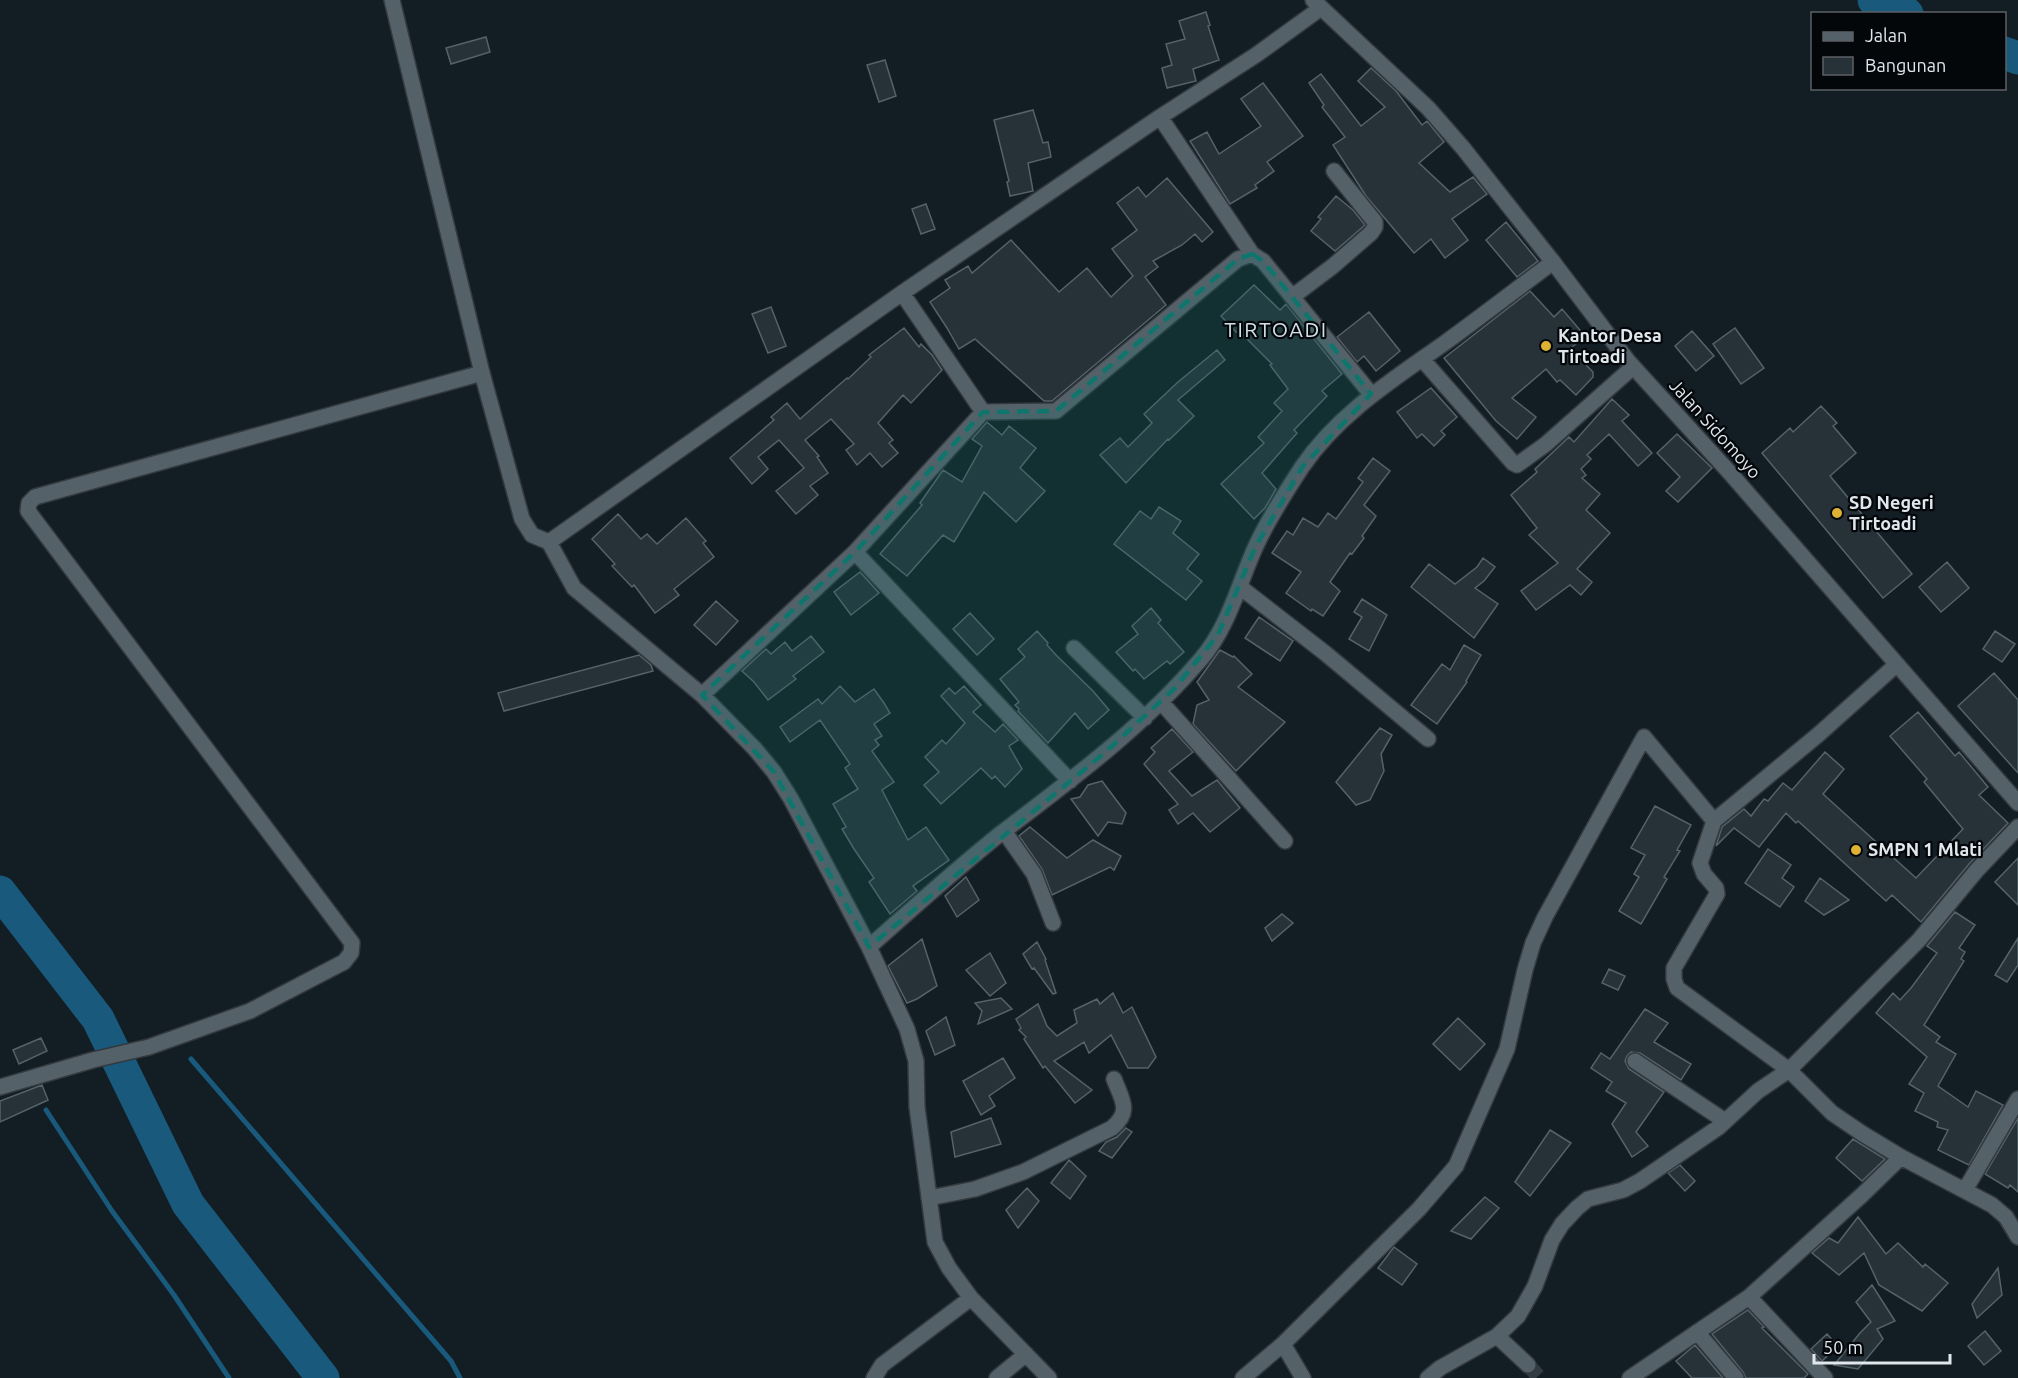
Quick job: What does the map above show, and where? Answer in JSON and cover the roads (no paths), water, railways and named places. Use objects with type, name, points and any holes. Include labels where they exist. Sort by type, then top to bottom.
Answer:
[{"type":"street","points":[[392,0],[482,374],[522,519],[532,535],[549,542],[574,588],[702,695],[755,749],[792,799],[869,947],[907,1029],[916,1060],[917,1107],[935,1242],[949,1268],[971,1298],[1049,1378]]},
{"type":"street","points":[[549,542],[902,293],[1160,117],[1256,55],[1317,4]]},
{"type":"street","name":"Jalan Sidomoyo","points":[[1317,4],[1428,108],[1463,148],[1633,367],[1723,465],[2018,803]]},
{"type":"street","points":[[1160,117],[1252,254],[1263,261],[1371,394]]},
{"type":"street","points":[[1293,297],[1333,266],[1375,227],[1375,222],[1334,171]]},
{"type":"street","points":[[702,695],[855,552],[904,501],[982,412],[1056,411],[1238,259],[1252,254]]},
{"type":"street","points":[[869,947],[1004,831],[1070,781],[1145,718],[1203,658],[1218,635],[1255,548],[1303,466],[1335,428],[1371,394],[1553,262]]},
{"type":"street","points":[[902,293],[982,412]]},
{"type":"street","points":[[1422,359],[1517,465],[1546,444],[1633,367]]},
{"type":"street","points":[[0,1087],[93,1060],[148,1047],[250,1011],[344,962],[351,953],[352,943],[28,511],[29,503],[35,497],[482,374]]},
{"type":"street","points":[[855,552],[1070,781]]},
{"type":"street","points":[[1240,587],[1325,653],[1428,739]]},
{"type":"street","points":[[1074,648],[1145,718]]},
{"type":"street","points":[[1896,665],[1819,734],[1714,821],[1700,863],[1704,874],[1716,888],[1717,894],[1674,968],[1674,979],[1677,988],[1789,1070],[1832,1113],[1901,1157],[1992,1205],[2006,1218],[2018,1237]]},
{"type":"street","points":[[1161,702],[1285,841]]},
{"type":"street","points":[[1243,1378],[1283,1344],[1419,1209],[1456,1166],[1507,1049],[1533,943],[1644,737],[1714,821]]},
{"type":"street","points":[[1428,1378],[1440,1368],[1497,1336],[1518,1317],[1528,1302],[1552,1240],[1562,1224],[1577,1208],[1588,1199],[1623,1190],[1640,1181],[1725,1121],[1758,1091],[1789,1070],[1919,940],[1977,870],[2018,827]]},
{"type":"street","points":[[1004,831],[1034,874],[1053,923]]},
{"type":"street","points":[[1635,1061],[1725,1121]]},
{"type":"street","points":[[929,1198],[975,1189],[1023,1172],[1112,1128],[1123,1117],[1125,1108],[1114,1079]]},
{"type":"street","points":[[1965,1190],[2018,1100]]},
{"type":"street","points":[[1630,1378],[1749,1297],[1901,1157]]},
{"type":"street","points":[[1749,1297],[1825,1378]]},
{"type":"street","points":[[874,1378],[882,1365],[971,1298]]},
{"type":"street","points":[[1697,1332],[1737,1378]]},
{"type":"street","points":[[1497,1336],[1528,1365]]},
{"type":"street","points":[[1283,1344],[1303,1378]]},
{"type":"street","points":[[997,1378],[1026,1354]]},
{"type":"waterway","points":[[1874,0],[1902,12]]},
{"type":"waterway","points":[[2006,54],[2018,58]]},
{"type":"waterway","points":[[0,892],[98,1019],[188,1204],[323,1378]]},
{"type":"waterway","points":[[191,1059],[451,1361],[460,1378]]},
{"type":"waterway","points":[[46,1110],[112,1211],[174,1295],[229,1378]]},
{"type":"tunnel","points":[[1528,1365],[1540,1378]]},
{"type":"place","name":"Kantor Desa Tirtoadi","points":[[1546,346]]},
{"type":"place","name":"SD Negeri Tirtoadi","points":[[1837,513]]},
{"type":"place","name":"SMPN 1 Mlati","points":[[1856,850]]},
{"type":"district","name":"TIRTOADI","points":[[1276,330]]}]
